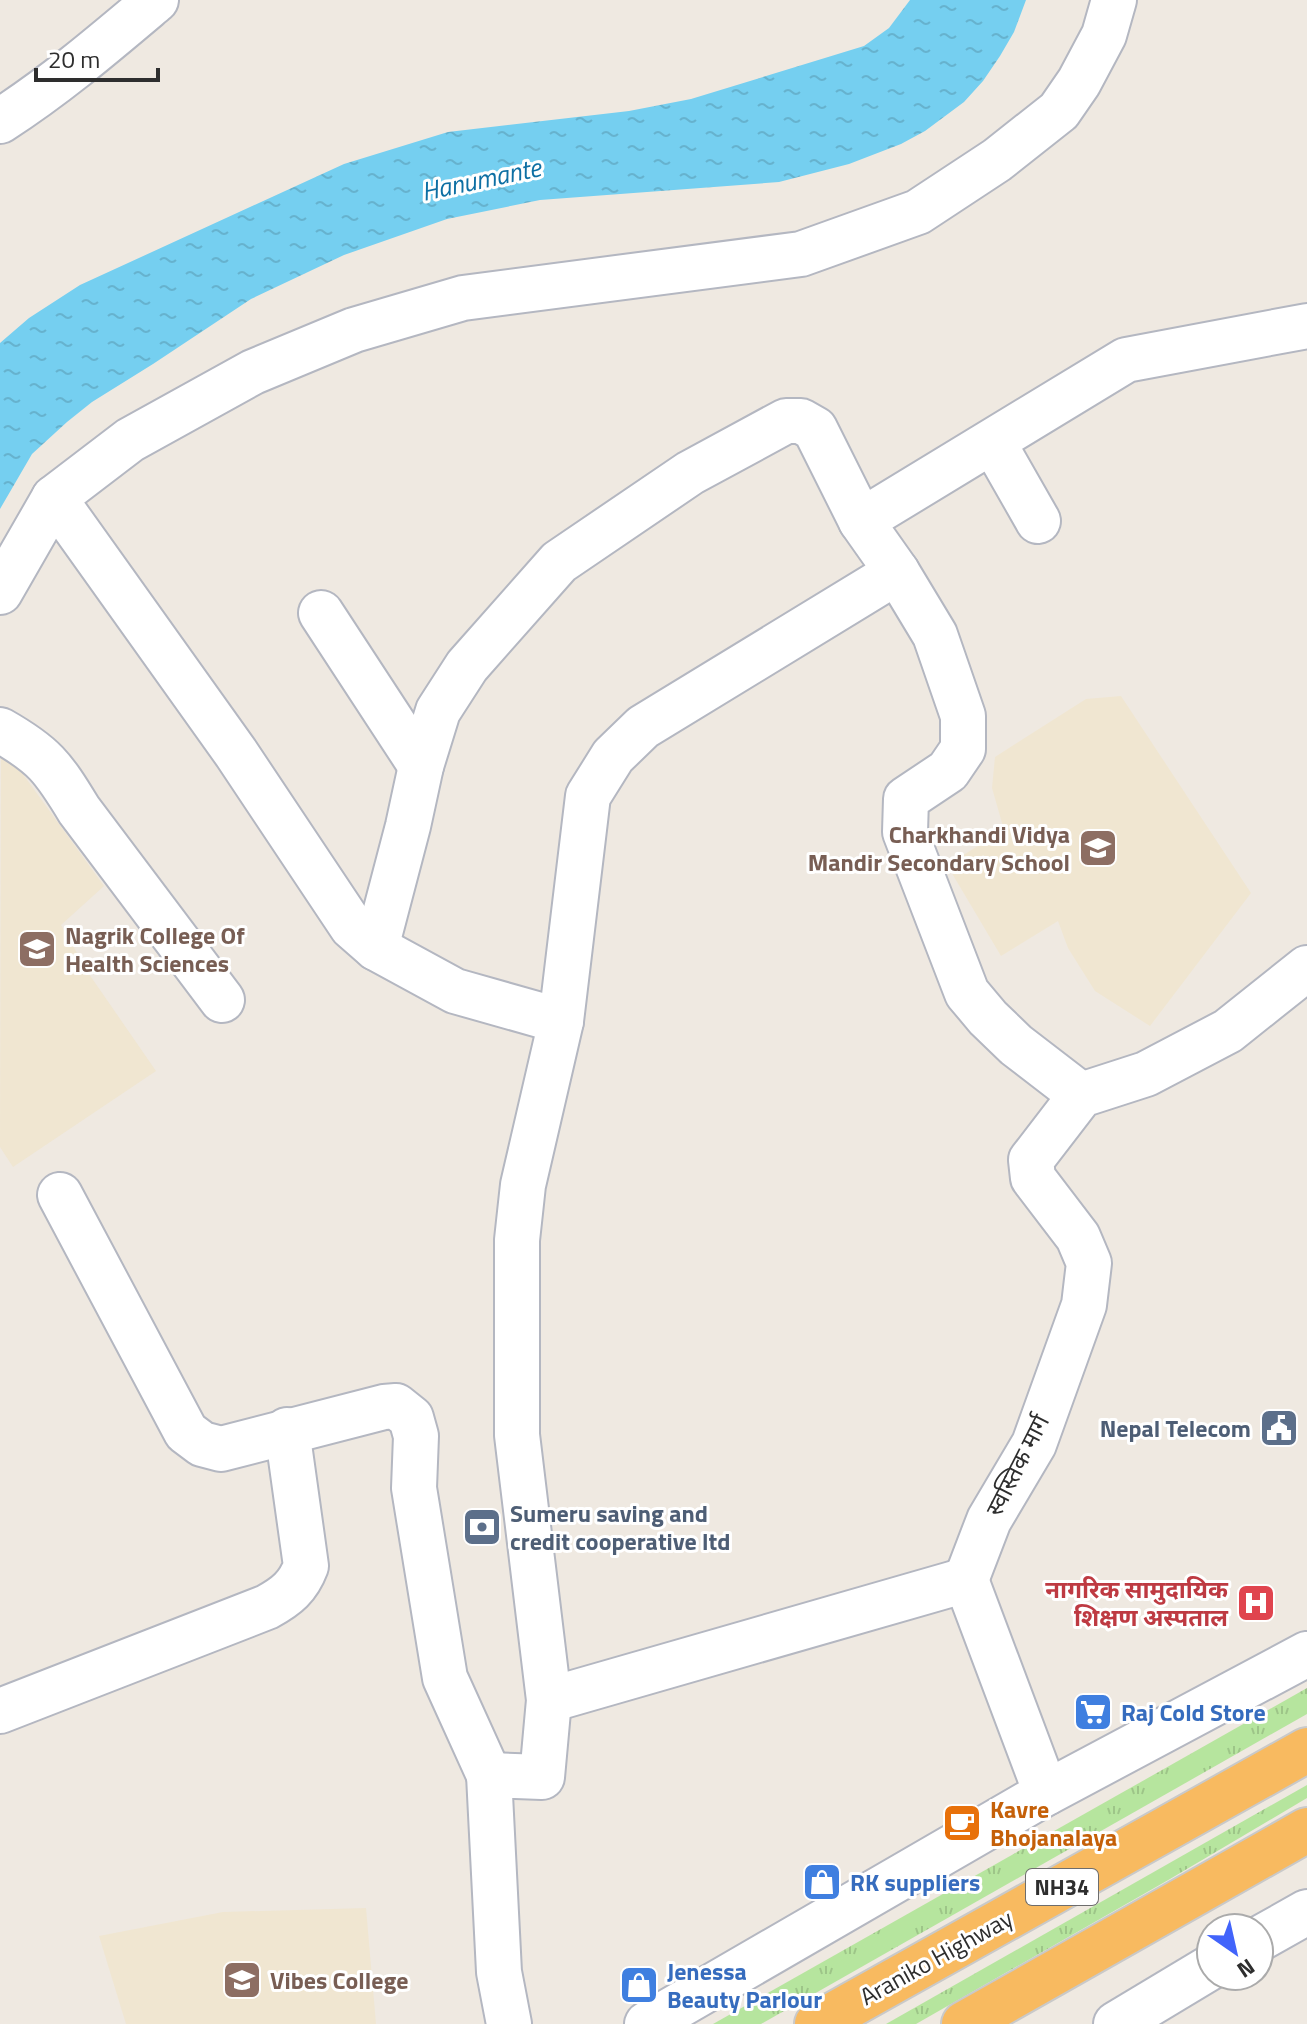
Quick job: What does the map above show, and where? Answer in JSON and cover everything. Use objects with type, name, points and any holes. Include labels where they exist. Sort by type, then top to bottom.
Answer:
[{"type":"highway","name":"Araniko Highway","points":[[817,2024],[1307,1750]]},
{"type":"highway","points":[[964,2024],[1307,1830]]},
{"type":"street","points":[[0,121],[71,72],[156,0]]},
{"type":"street","points":[[0,592],[54,498],[143,432],[253,372],[354,330],[463,298],[801,254],[918,212],[997,160],[1059,111],[1079,82],[1104,35],[1114,0]]},
{"type":"street","points":[[861,521],[1126,360],[1307,326]]},
{"type":"street","points":[[376,948],[421,766],[438,711],[467,666],[559,562],[690,473],[786,421],[801,421],[815,429],[861,521],[897,572],[935,635],[963,716],[963,749],[948,771],[906,799],[905,832],[967,993],[988,1018],[1016,1045],[1081,1095],[1146,1074],[1228,1031],[1307,968]]},
{"type":"street","points":[[993,442],[1038,521]]},
{"type":"street","points":[[54,498],[236,753],[352,927],[376,948],[455,991],[561,1021]]},
{"type":"street","points":[[489,1775],[542,1777],[549,1700],[517,1435],[517,1240],[523,1185],[561,1021],[588,796],[613,756],[643,727],[897,572]]},
{"type":"street","points":[[321,613],[421,766]]},
{"type":"street","points":[[0,730],[39,754],[59,777],[79,810],[222,1000]]},
{"type":"street","name":"स्वस्तिक मार्ग","points":[[966,1580],[989,1520],[1034,1444],[1084,1305],[1089,1263],[1078,1237],[1033,1178],[1031,1160],[1081,1095]]},
{"type":"street","points":[[60,1195],[186,1432],[202,1444],[221,1449],[384,1407],[396,1406],[411,1418],[416,1436],[414,1488],[445,1678],[489,1775],[499,1972],[509,2024]]},
{"type":"street","points":[[0,1711],[267,1607],[285,1597],[299,1583],[306,1566],[287,1430]]},
{"type":"street","points":[[549,1700],[966,1580],[1046,1793]]},
{"type":"street","points":[[647,2024],[1046,1793],[1307,1654]]},
{"type":"street","points":[[1275,1930],[1307,1912]]},
{"type":"street","points":[[1116,2024],[1195,1977]]},
{"type":"shaded area","name":"Charkhandi Vidya Mandir Secondary School","points":[[1121,696],[1251,893],[1150,1026],[1095,991],[1068,948],[1058,921],[1001,956],[947,865],[1004,830],[992,788],[995,757],[1086,699]]},
{"type":"shaded area","name":"Nagrik College Of Health Sciences","points":[[1,744],[104,886],[61,925],[89,974],[156,1071],[13,1167],[0,1147]]},
{"type":"shaded area","name":"Vibes College","points":[[366,1908],[376,2024],[126,2024],[99,1936],[223,1912]]},
{"type":"green space","points":[[1307,1688],[1307,1714],[761,2024],[713,2024]]},
{"type":"green space","points":[[1307,1785],[1307,1798],[916,2024],[886,2024]]},
{"type":"water","name":"Hanumante","points":[[910,0],[1026,0],[1014,32],[983,81],[964,102],[925,131],[849,164],[779,182],[540,200],[447,219],[344,255],[251,299],[92,402],[32,454],[0,509],[0,343],[29,318],[80,285],[344,164],[448,132],[629,111],[691,99],[864,46],[889,28]]},
{"type":"place","name":"Charkhandi Vidya Mandir Secondary School","points":[[1098,848]]},
{"type":"place","name":"Nagrik College Of Health Sciences","points":[[37,949]]},
{"type":"place","name":"Nepal Telecom","points":[[1279,1428]]},
{"type":"place","name":"Sumeru saving and credit cooperative ltd","points":[[482,1527]]},
{"type":"place","name":"नागरिक सामुदायिक शिक्षण अस्पताल","points":[[1256,1603]]},
{"type":"place","name":"Raj Cold Store","points":[[1093,1712]]},
{"type":"place","name":"Kavre Bhojanalaya","points":[[962,1823]]},
{"type":"place","name":"RK suppliers","points":[[822,1882]]},
{"type":"place","name":"Vibes College","points":[[242,1980]]},
{"type":"place","name":"Jenessa Beauty Parlour","points":[[639,1985]]}]
